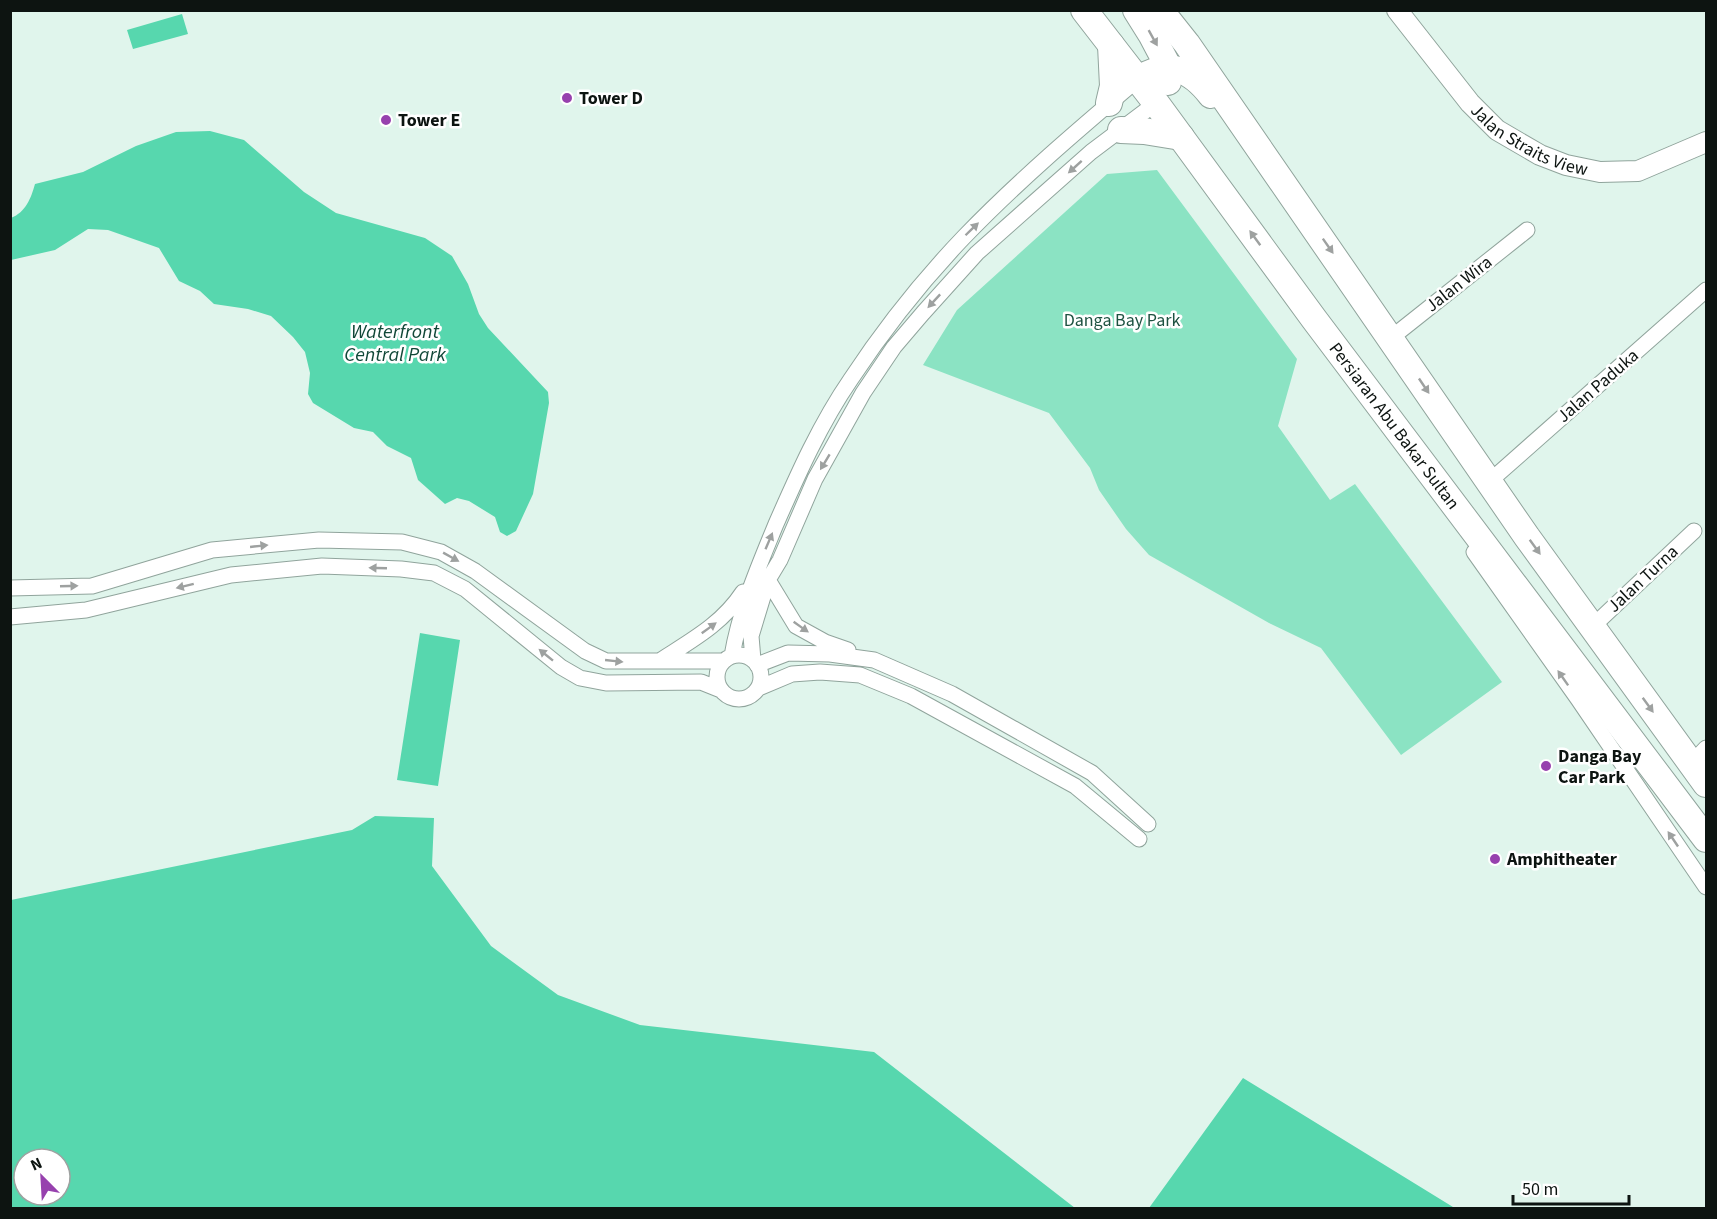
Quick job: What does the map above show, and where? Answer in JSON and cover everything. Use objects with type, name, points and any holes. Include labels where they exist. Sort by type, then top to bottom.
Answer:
[{"type":"highway","name":"Persiaran Abu Bakar Sultan","points":[[1084,10],[1707,839]]},
{"type":"highway","points":[[1136,10],[1169,68],[1168,89],[1156,103]]},
{"type":"highway","points":[[1160,10],[1187,44],[1592,627],[1699,756],[1707,784]]},
{"type":"highway","points":[[1109,104],[1113,86],[1111,45]]},
{"type":"highway","points":[[1138,80],[1152,71],[1169,68],[1189,73],[1206,88],[1301,208]]},
{"type":"highway","points":[[1121,130],[1181,137]]},
{"type":"street","name":"Jalan Straits View","points":[[1397,10],[1470,103],[1497,130],[1540,155],[1566,165],[1600,172],[1638,171],[1707,142]]},
{"type":"street","points":[[721,690],[717,673],[728,659],[736,633],[761,578],[798,474],[817,435],[849,381],[919,288],[964,237],[1073,133],[1138,80]]},
{"type":"street","points":[[661,660],[694,639],[731,610],[780,560],[815,479],[863,393],[894,347],[923,313],[977,253],[1091,152],[1156,103]]},
{"type":"street","name":"Jalan Wira","points":[[1391,338],[1527,230]]},
{"type":"street","name":"Jalan Paduka","points":[[1490,481],[1707,290]]},
{"type":"street","points":[[1399,430],[1431,491],[1707,887]]},
{"type":"street","name":"Jalan Turna","points":[[1592,627],[1694,531]]},
{"type":"street","points":[[10,588],[92,586],[212,550],[320,540],[402,542],[441,552],[475,571],[585,651],[606,661],[728,659],[743,656],[755,662],[788,653],[830,654],[874,660]]},
{"type":"street","points":[[10,617],[86,610],[231,574],[322,566],[401,569],[435,573],[465,589],[561,668],[580,678],[606,683],[701,681],[721,690],[730,698],[742,699],[759,688],[792,674],[820,672],[860,675],[911,696],[1075,786],[1139,839]]},
{"type":"street","points":[[761,578],[796,626],[825,642],[874,660],[952,694],[1092,773],[1148,824]]},
{"type":"street","points":[[759,688],[761,676],[755,662],[751,636],[761,578]]},
{"type":"green space","name":"Danga Bay Park","points":[[1157,170],[1297,359],[1278,426],[1330,500],[1355,484],[1502,682],[1401,755],[1321,648],[1269,623],[1149,555],[1126,529],[1099,490],[1090,468],[1049,413],[923,365],[957,310],[1107,174]]},
{"type":"water","points":[[182,14],[188,34],[133,49],[127,30]]},
{"type":"water","name":"Waterfront Central Park","points":[[210,131],[244,140],[304,192],[336,213],[425,238],[452,256],[488,328],[548,392],[549,403],[533,494],[516,531],[507,536],[500,532],[495,517],[469,501],[457,498],[445,504],[418,480],[411,458],[387,446],[373,432],[354,428],[313,403],[308,394],[310,373],[305,352],[293,337],[271,316],[248,309],[214,304],[200,291],[179,281],[159,248],[108,230],[88,229],[55,250],[11,260],[11,218],[24,208],[35,184],[83,172],[136,146],[176,132]]},
{"type":"water","points":[[420,633],[460,640],[438,786],[397,780]]},
{"type":"water","points":[[375,816],[434,818],[432,866],[491,946],[558,995],[640,1025],[874,1052],[1075,1208],[11,1208],[11,900],[352,830]]},
{"type":"water","points":[[1243,1078],[1453,1207],[1453,1208],[1149,1208]]},
{"type":"place","name":"Tower D","points":[[567,98]]},
{"type":"place","name":"Tower E","points":[[386,120]]},
{"type":"place","name":"Danga Bay Car Park","points":[[1546,766]]},
{"type":"place","name":"Amphitheater","points":[[1495,859]]}]
